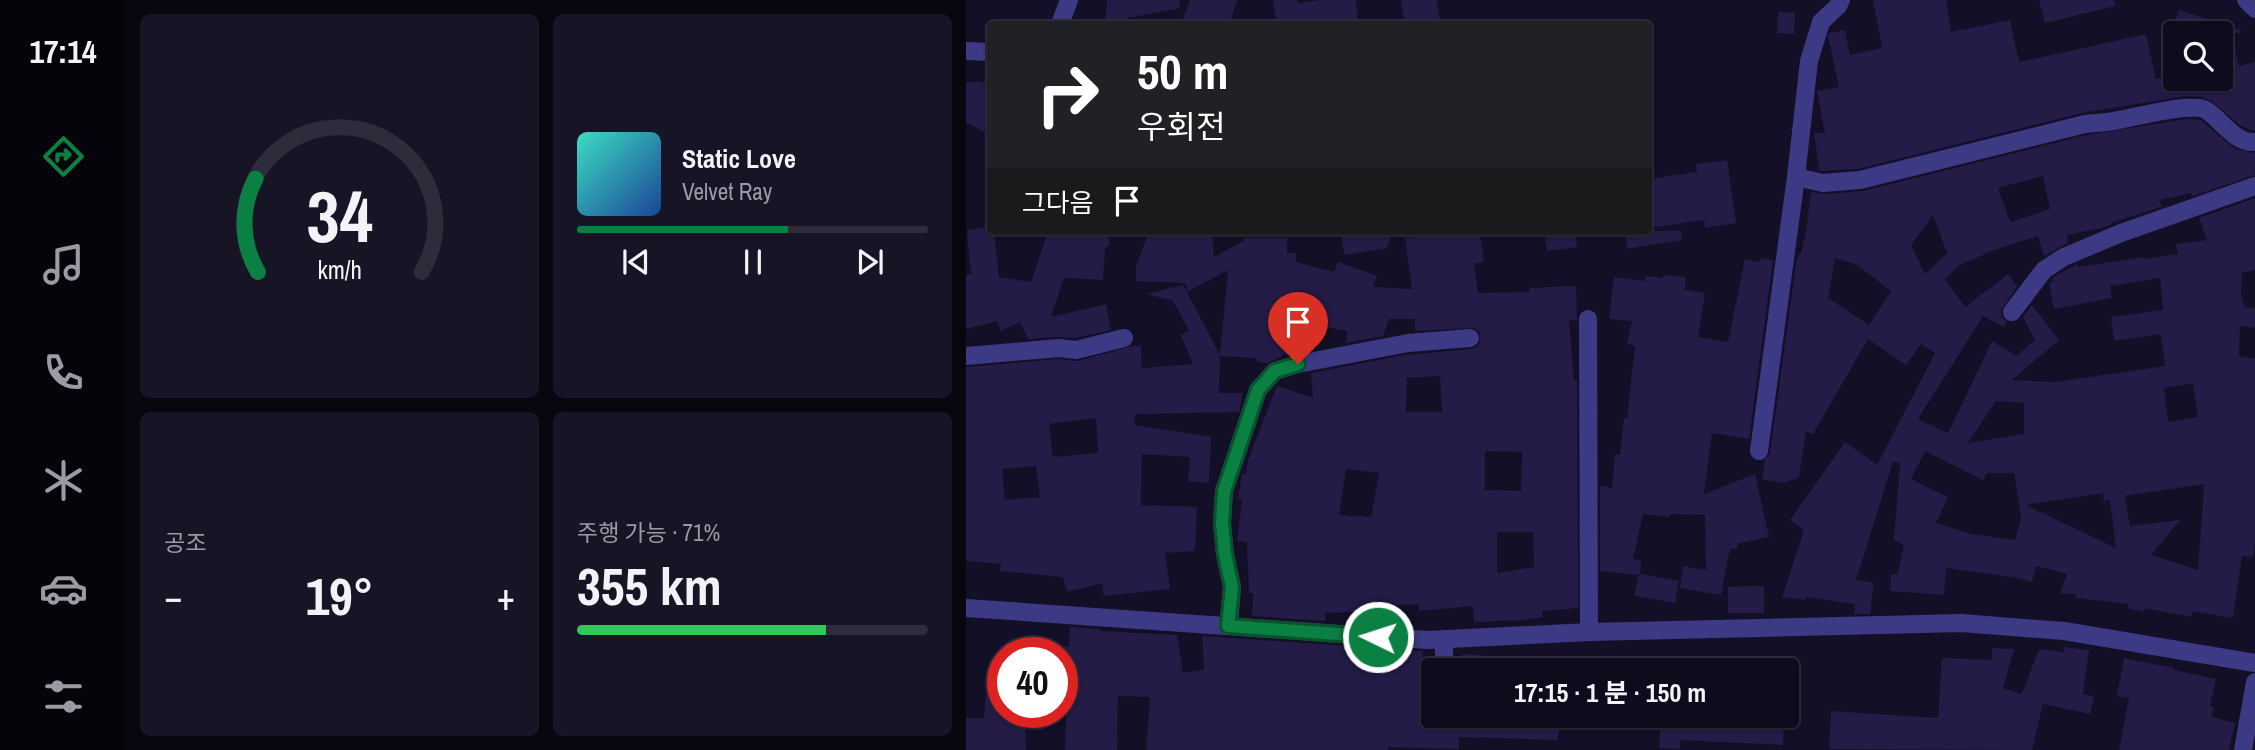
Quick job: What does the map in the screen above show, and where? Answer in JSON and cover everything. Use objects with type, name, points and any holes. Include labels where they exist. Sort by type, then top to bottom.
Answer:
[{"type":"street","points":[[1061,21],[1069,0]]},
{"type":"street","points":[[1759,451],[1809,61],[1821,22],[1841,0]]},
{"type":"street","points":[[2246,0],[2255,9]]},
{"type":"street","points":[[966,51],[987,52]]},
{"type":"street","points":[[1796,177],[1823,183],[1860,180],[2085,124],[2105,123],[2189,107],[2205,109],[2219,123],[2248,143],[2255,142]]},
{"type":"street","points":[[2012,312],[2044,270],[2064,257],[2121,233],[2255,186]]},
{"type":"street","points":[[1588,319],[1590,632]]},
{"type":"street","points":[[966,356],[1059,348],[1076,350],[1124,338]]},
{"type":"street","points":[[1228,626],[1232,587],[1222,523],[1224,491],[1258,390],[1275,371],[1298,364],[1408,343],[1470,338]]},
{"type":"street","points":[[966,608],[1444,640],[1590,632],[1974,624],[2064,631],[2255,663]]},
{"type":"street","points":[[1444,640],[1444,658]]},
{"type":"street","points":[[2243,750],[2255,682]]},
{"type":"building","points":[[1107,0],[1179,0],[1180,8],[1128,18],[1128,21],[1105,21]]},
{"type":"building","points":[[1190,0],[1237,0],[1230,21],[1182,21]]},
{"type":"building","points":[[1273,0],[1297,0],[1298,3],[1356,0],[1358,21],[1276,21]]},
{"type":"building","points":[[1401,0],[1437,0],[1440,21],[1404,21]]},
{"type":"building","points":[[1873,0],[1946,0],[1951,32],[2010,20],[2019,62],[2146,34],[2156,79],[2163,77],[2163,91],[2233,91],[2234,46],[2239,66],[2255,62],[2255,131],[2241,126],[2212,101],[2185,96],[2082,113],[1858,169],[1819,171],[1814,133],[1825,133],[1817,91],[1839,87],[1829,33],[1845,30],[1850,55],[1882,48]]},
{"type":"building","points":[[2039,0],[2114,0],[2115,6],[2045,23]]},
{"type":"building","points":[[2179,10],[2213,21],[2175,21]]},
{"type":"building","points":[[1778,12],[1795,13],[1794,34],[1777,33]]},
{"type":"building","points":[[2233,27],[2241,30],[2240,33],[2233,33]]},
{"type":"building","points":[[966,82],[987,82],[987,133],[966,122]]},
{"type":"building","points":[[2187,119],[2201,120],[2235,149],[2255,153],[2255,175],[2192,196],[2191,193],[2160,200],[2161,207],[2105,227],[2067,235],[2068,243],[2044,256],[2038,236],[1994,250],[1960,265],[1945,279],[1965,307],[2008,274],[2017,286],[2001,310],[2002,317],[2007,322],[2003,327],[1983,316],[1918,419],[1948,433],[1992,341],[2016,356],[2035,340],[2023,317],[2032,305],[2059,340],[2012,380],[2055,382],[2165,366],[2161,334],[2114,341],[2111,317],[2163,310],[2160,278],[2110,286],[2112,298],[2054,309],[2049,283],[2053,282],[2052,278],[2077,264],[2078,267],[2178,254],[2176,244],[2207,240],[2199,218],[2255,198],[2255,270],[2242,273],[2241,295],[2245,307],[2255,308],[2255,328],[2240,326],[2239,356],[2255,359],[2255,541],[2253,557],[2242,556],[2233,618],[2192,611],[2191,617],[2145,608],[2144,612],[2128,608],[2129,604],[2076,598],[2076,594],[2060,593],[2067,574],[2036,566],[2032,582],[1946,568],[1944,595],[1890,591],[1891,574],[1897,575],[1904,545],[1894,540],[1900,463],[1893,462],[1856,580],[1874,583],[1870,614],[1854,614],[1855,604],[1806,597],[1805,600],[1782,597],[1804,530],[1790,520],[1845,442],[1877,465],[1935,353],[1921,344],[1906,365],[1868,339],[1813,434],[1806,432],[1799,477],[1784,483],[1762,479],[1765,460],[1770,453],[1796,264],[1806,231],[1811,192],[1824,194],[1863,191],[2087,135]],"holes":[[[2043,176],[2050,209],[2010,222],[1998,188]],[[1933,215],[1947,253],[1925,274],[1911,245]],[[1835,258],[1857,265],[1891,291],[1869,325],[1828,298]],[[2193,383],[2198,417],[2168,422],[2164,388]],[[1996,401],[2024,403],[2024,434],[1968,443]],[[1925,451],[1983,480],[1987,473],[2014,473],[2021,518],[2015,540],[1972,534],[1936,523],[1948,497],[1911,479]],[[2204,484],[2198,570],[2151,555],[2180,520],[2130,526],[2125,496]],[[2103,493],[2104,501],[2110,500],[2116,548],[2026,505]]]},
{"type":"building","points":[[1727,160],[1736,223],[1705,228],[1704,220],[1652,227],[1652,178],[1697,172],[1696,164]]},
{"type":"building","points":[[987,227],[987,235],[994,235],[999,277],[1031,282],[1047,235],[1109,235],[1109,246],[1105,247],[1103,280],[1064,278],[1051,317],[1106,304],[1111,330],[1075,338],[1028,339],[1020,322],[1001,331],[997,321],[966,329],[966,275],[971,274],[967,230]]},
{"type":"building","points":[[1681,231],[1682,240],[1627,249],[1625,235]]},
{"type":"building","points":[[1148,235],[1212,235],[1214,257],[1243,241],[1243,238],[1287,238],[1287,253],[1296,253],[1296,262],[1334,272],[1338,262],[1377,276],[1373,287],[1412,289],[1405,238],[1481,235],[1484,262],[1474,264],[1478,293],[1530,292],[1529,288],[1576,286],[1577,320],[1569,320],[1574,380],[1577,380],[1578,608],[1542,611],[1543,617],[1524,620],[1474,622],[1473,606],[1419,611],[1419,604],[1384,606],[1384,611],[1325,613],[1325,621],[1252,616],[1253,593],[1249,593],[1247,542],[1237,541],[1242,499],[1238,499],[1242,474],[1246,475],[1248,460],[1277,386],[1313,398],[1311,373],[1405,355],[1471,349],[1477,347],[1480,342],[1480,332],[1474,328],[1415,331],[1415,319],[1389,319],[1383,336],[1346,343],[1347,331],[1309,324],[1304,351],[1282,354],[1267,363],[1257,362],[1257,358],[1220,356],[1219,393],[1243,393],[1239,412],[1135,414],[1134,425],[1211,437],[1209,483],[1188,481],[1190,457],[1142,454],[1141,505],[1197,507],[1195,551],[1165,553],[1170,589],[1104,596],[1102,583],[1067,592],[1063,577],[1000,571],[1001,564],[966,561],[966,367],[1059,359],[1078,361],[1132,346],[1141,346],[1142,368],[1193,364],[1181,335],[1189,331],[1173,301],[1147,294],[1183,285],[1187,291],[1186,283],[1136,281],[1136,266]],"holes":[[[1228,270],[1220,355],[1187,292]],[[1440,376],[1442,412],[1406,412],[1407,378]],[[1096,418],[1098,453],[1053,457],[1049,424]],[[1485,451],[1522,452],[1521,491],[1485,490]],[[1036,466],[1040,497],[1005,500],[1002,469]],[[1346,469],[1379,473],[1371,517],[1339,515]],[[1497,532],[1533,532],[1534,567],[1497,573]]]},
{"type":"building","points":[[1342,235],[1392,235],[1387,248],[1344,255]]},
{"type":"building","points":[[1545,235],[1576,235],[1577,247],[1547,251]]},
{"type":"building","points":[[1761,258],[1773,260],[1749,439],[1712,433],[1704,494],[1755,474],[1769,537],[1737,544],[1738,548],[1730,549],[1721,595],[1680,588],[1683,566],[1706,570],[1705,515],[1670,514],[1670,517],[1643,514],[1633,559],[1641,560],[1640,574],[1679,581],[1675,603],[1634,596],[1639,575],[1600,571],[1600,486],[1612,488],[1615,455],[1620,455],[1624,418],[1627,418],[1635,346],[1627,344],[1632,321],[1609,319],[1614,277],[1645,281],[1645,276],[1686,277],[1685,290],[1705,293],[1698,337],[1728,342],[1745,259],[1760,262]]},
{"type":"building","points":[[1764,586],[1764,613],[1728,613],[1728,587]]},
{"type":"building","points":[[1070,627],[1177,635],[1183,673],[1204,670],[1202,636],[1423,651],[1420,685],[1421,728],[1558,728],[1558,740],[1459,737],[1459,749],[1388,747],[1388,750],[1146,750],[1150,697],[1118,696],[1117,750],[1065,750],[1066,728],[1078,728],[1078,637],[1070,637]]},
{"type":"building","points":[[2064,647],[2089,650],[2083,694],[2094,697],[2090,714],[2043,704],[2032,750],[1829,749],[1831,711],[1938,718],[1942,658],[1992,660],[1992,648],[2014,649],[2003,688],[2022,694],[2039,649],[2063,652]]},
{"type":"building","points":[[1462,654],[1522,658],[1462,658]]},
{"type":"building","points":[[2124,658],[2216,679],[2210,706],[2214,707],[2211,717],[2235,723],[2229,750],[2119,750],[2129,698],[2117,696]]},
{"type":"building","points":[[987,678],[987,728],[1025,728],[1026,750],[966,750],[966,718],[984,718]]},
{"type":"building","points":[[1660,728],[1784,728],[1783,745],[1680,740],[1680,749],[1659,748]]},
{"type":"route","points":[[1298,364],[1275,371],[1258,390],[1224,491],[1222,523],[1232,587],[1228,626],[1378,637]]}]
